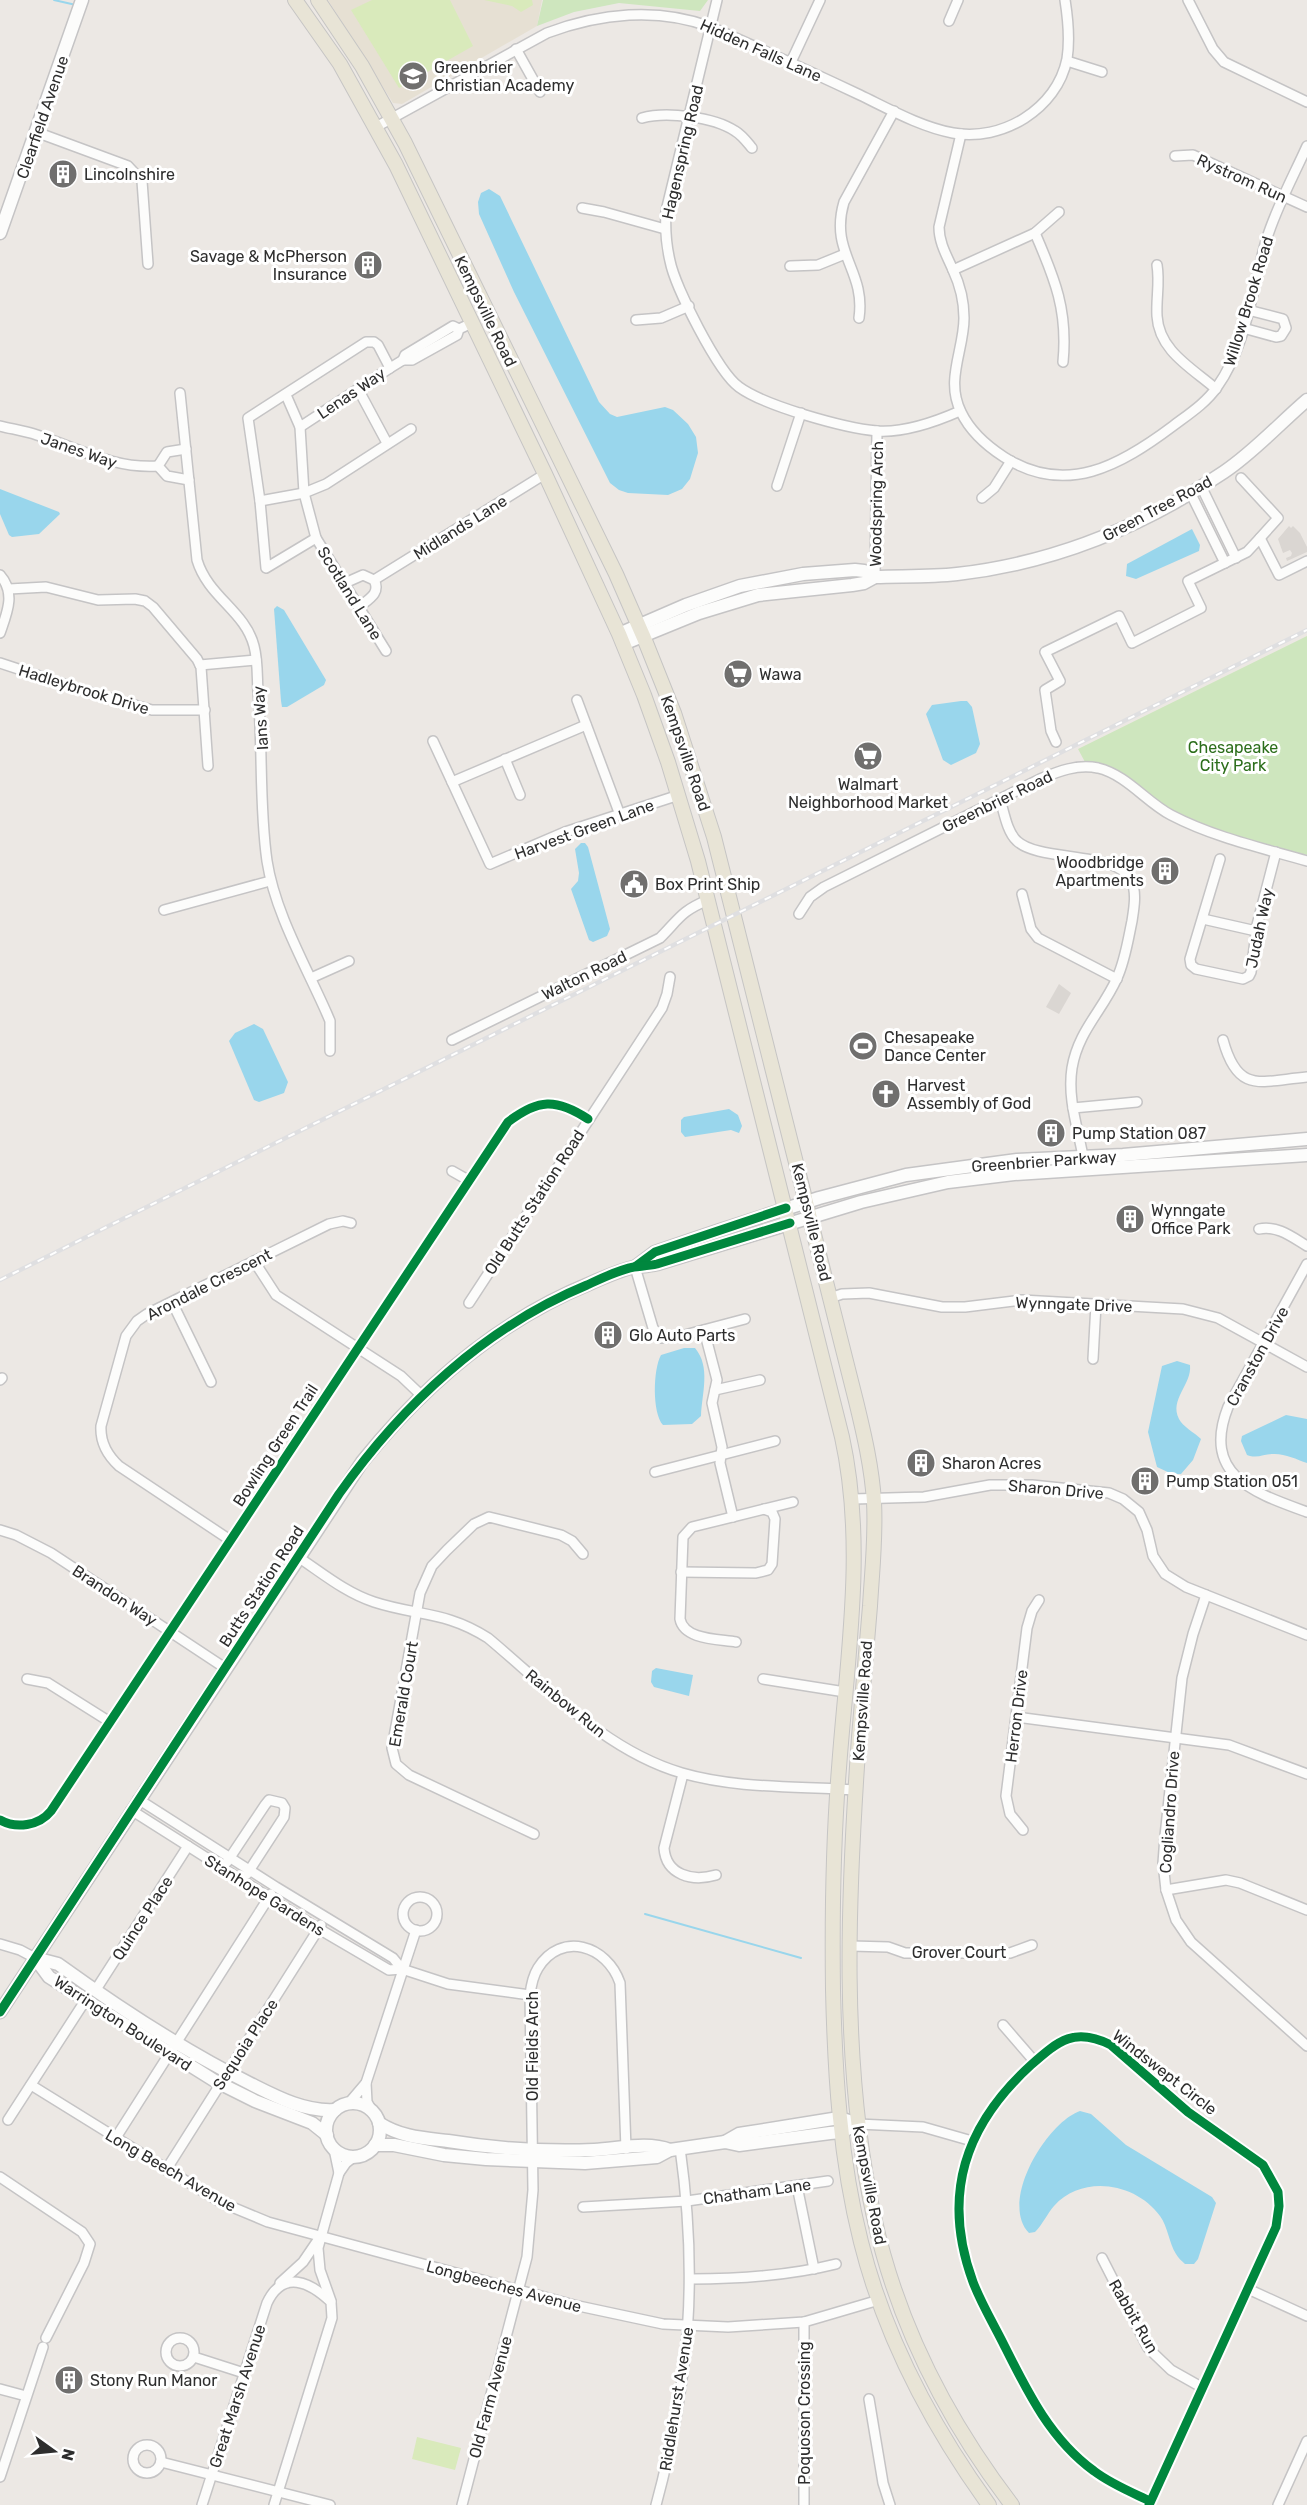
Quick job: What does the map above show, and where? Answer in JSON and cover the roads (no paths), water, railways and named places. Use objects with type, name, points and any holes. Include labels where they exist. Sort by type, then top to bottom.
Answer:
[{"type":"main road","name":"Kempsville Road","points":[[295,0],[340,64],[376,127],[545,474],[621,639],[644,695],[679,795],[708,900],[790,1223],[842,1437],[854,1499],[855,1559],[837,1789],[833,1877],[833,1968],[840,2125],[855,2216],[879,2300],[894,2340],[928,2410],[984,2503]]},
{"type":"main road","name":"Kempsville Road","points":[[318,0],[362,66],[392,118],[641,630],[680,731],[714,837],[863,1430],[873,1498],[874,1546],[855,1790],[851,1946],[853,2048],[858,2124],[874,2219],[890,2275],[910,2330],[947,2407],[1012,2505]]},
{"type":"street","name":"Clearfield Avenue","points":[[0,233],[82,0]]},
{"type":"street","name":"Hagenspring Road","points":[[717,0],[666,211],[665,228],[670,262],[714,358],[737,387],[759,399],[801,413],[877,431],[920,426],[960,411]]},
{"type":"street","points":[[791,62],[820,0]]},
{"type":"street","points":[[949,21],[958,0]]},
{"type":"street","name":"Hidden Falls Lane","points":[[376,127],[516,49],[571,24],[607,16],[662,16],[695,21],[711,27],[894,111],[951,133],[991,132],[1007,128],[1030,115],[1052,92],[1067,60],[1068,34],[1065,0]]},
{"type":"street","points":[[1188,0],[1213,49],[1224,62],[1307,102]]},
{"type":"street","points":[[516,49],[540,92]]},
{"type":"street","points":[[1067,60],[1102,72]]},
{"type":"street","points":[[859,318],[860,292],[844,254],[839,228],[844,202],[894,111]]},
{"type":"street","points":[[642,118],[663,115],[689,117],[726,126],[740,135],[752,148]]},
{"type":"street","points":[[36,132],[128,166],[136,173],[142,181],[148,264]]},
{"type":"street","name":"Willow Brook Road","points":[[960,134],[939,227],[940,242],[959,286],[964,320],[954,369],[956,397],[960,411],[982,440],[1011,461],[1043,474],[1077,476],[1110,466],[1164,433],[1198,407],[1216,389],[1234,356],[1266,242],[1284,196]]},
{"type":"street","points":[[1284,196],[1307,146]]},
{"type":"street","name":"Rystrom Run","points":[[1175,156],[1193,155],[1307,207]]},
{"type":"street","points":[[582,208],[665,228]]},
{"type":"street","points":[[953,270],[1035,233],[1059,212]]},
{"type":"street","points":[[1035,233],[1060,295],[1065,339],[1063,362]]},
{"type":"street","points":[[790,266],[818,265],[844,254]]},
{"type":"street","points":[[1156,265],[1159,289],[1157,314],[1164,340],[1176,356],[1216,389]]},
{"type":"street","points":[[636,320],[661,318],[689,306]]},
{"type":"street","points":[[1243,328],[1276,337],[1281,336],[1286,328],[1283,319],[1248,310]]},
{"type":"street","name":"Lenas Way","points":[[300,427],[404,360],[405,355],[453,326],[459,329],[472,323]]},
{"type":"street","points":[[316,538],[266,568],[260,501],[248,418],[366,342],[374,342],[378,345],[390,368]]},
{"type":"street","points":[[358,389],[387,443]]},
{"type":"street","name":"Ians Way","points":[[180,393],[198,560],[202,574],[209,586],[246,627],[255,649],[270,882],[330,1021],[330,1051]]},
{"type":"street","name":"Scotland Lane","points":[[286,395],[300,427],[304,493],[316,538],[386,651]]},
{"type":"street","name":"Green Tree Road","points":[[621,639],[708,596],[764,580],[855,570],[864,571],[875,577],[956,574],[1023,563],[1095,541],[1132,525],[1233,465],[1307,399]]},
{"type":"street","points":[[777,486],[801,413]]},
{"type":"street","name":"Janes Way","points":[[0,426],[37,435],[105,461],[123,465],[158,466],[167,476],[189,480]]},
{"type":"street","points":[[260,501],[304,493],[326,484],[411,429]]},
{"type":"street","name":"Woodspring Arch","points":[[875,577],[877,431]]},
{"type":"street","points":[[158,466],[167,452],[186,449]]},
{"type":"street","points":[[982,498],[994,488],[1011,461]]},
{"type":"street","name":"Midlands Lane","points":[[345,583],[363,575],[374,580],[545,474]]},
{"type":"street","points":[[1056,742],[1051,731],[1045,690],[1059,681],[1045,652],[1119,616],[1132,643],[1200,608],[1188,581],[1247,552],[1278,518],[1241,478]]},
{"type":"street","points":[[1196,489],[1236,558]]},
{"type":"street","points":[[1196,489],[1225,563]]},
{"type":"street","points":[[1260,538],[1279,575],[1307,561]]},
{"type":"street","points":[[0,575],[7,582],[9,589],[8,609],[0,633]]},
{"type":"street","points":[[359,607],[374,595],[376,587],[374,580]]},
{"type":"street","points":[[9,589],[46,586],[98,600],[135,599],[145,601],[153,607],[200,664],[206,710],[208,766]]},
{"type":"street","points":[[200,664],[255,660]]},
{"type":"street","name":"Hadleybrook Drive","points":[[0,663],[152,710],[206,710]]},
{"type":"street","points":[[577,700],[620,815]]},
{"type":"street","points":[[433,741],[452,782],[586,725]]},
{"type":"street","points":[[506,759],[520,795]]},
{"type":"street","name":"Greenbrier Road","points":[[798,914],[810,897],[824,887],[1059,771],[1081,766],[1099,768],[1121,779],[1168,813],[1193,826],[1307,861]]},
{"type":"street","name":"Harvest Green Lane","points":[[452,782],[490,864],[566,832],[679,795]]},
{"type":"street","points":[[1000,799],[1013,836],[1019,843],[1033,849],[1104,863],[1122,870],[1131,879],[1134,889],[1134,906],[1117,979],[1095,1012],[1078,1045],[1071,1076],[1073,1108],[1086,1171]]},
{"type":"street","name":"Judah Way","points":[[1220,859],[1190,959],[1191,965],[1196,969],[1243,979],[1249,976],[1255,956],[1256,931],[1276,852]]},
{"type":"street","points":[[164,910],[270,882]]},
{"type":"street","points":[[1022,894],[1031,929],[1038,938],[1117,979]]},
{"type":"street","name":"Walton Road","points":[[452,1040],[660,938],[681,914],[708,900]]},
{"type":"street","points":[[1203,918],[1256,931]]},
{"type":"street","points":[[311,978],[349,961]]},
{"type":"street","name":"Old Butts Station Road","points":[[469,1303],[662,1008],[668,994],[670,977]]},
{"type":"street","points":[[1223,1040],[1233,1068],[1245,1078],[1257,1081],[1307,1077]]},
{"type":"street","points":[[1073,1108],[1137,1102]]},
{"type":"street","name":"Bowling Green Trail","points":[[0,1820],[23,1825],[47,1815],[502,1130],[517,1115],[537,1106],[559,1104],[588,1119]]},
{"type":"street","name":"Greenbrier Parkway","points":[[786,1208],[894,1178],[938,1170],[1017,1160],[1084,1158],[1307,1139]]},
{"type":"street","name":"Greenbrier Parkway","points":[[790,1223],[903,1190],[948,1182],[1014,1174],[1307,1155]]},
{"type":"street","points":[[452,1171],[468,1180]]},
{"type":"street","name":"Butts Station Road","points":[[635,1267],[655,1252],[786,1208]]},
{"type":"street","name":"Arondale Crescent","points":[[230,1540],[119,1466],[107,1453],[100,1431],[128,1332],[136,1321],[329,1224],[343,1221],[351,1223]]},
{"type":"street","name":"Butts Station Road","points":[[0,2012],[138,1799],[362,1462],[422,1396],[475,1351],[521,1319],[572,1291],[635,1267],[657,1264],[790,1223]]},
{"type":"street","points":[[1259,1229],[1269,1227],[1277,1229],[1307,1246]]},
{"type":"street","points":[[254,1261],[276,1294],[401,1376],[422,1396]]},
{"type":"street","name":"Cranston Drive","points":[[1307,1264],[1224,1418],[1221,1429],[1224,1454],[1232,1472],[1249,1489],[1307,1512]]},
{"type":"street","points":[[635,1267],[652,1328],[657,1334],[668,1339],[745,1319]]},
{"type":"street","name":"Wynngate Drive","points":[[830,1298],[842,1294],[869,1293],[942,1307],[1022,1300],[1199,1312],[1218,1318],[1307,1367]]},
{"type":"street","points":[[172,1302],[212,1382]]},
{"type":"street","points":[[1094,1359],[1096,1304]]},
{"type":"street","points":[[705,1330],[717,1380],[712,1403],[722,1447],[720,1463],[733,1517]]},
{"type":"street","points":[[715,1390],[760,1380]]},
{"type":"street","points":[[655,1472],[775,1441]]},
{"type":"street","name":"Sharon Drive","points":[[854,1499],[924,1497],[990,1485],[1032,1485],[1109,1493],[1124,1499],[1139,1512],[1147,1530],[1153,1556],[1165,1575],[1206,1595],[1307,1635]]},
{"type":"street","points":[[736,1642],[691,1634],[682,1628],[680,1619],[682,1541],[687,1531],[793,1502]]},
{"type":"street","points":[[681,1572],[756,1573],[768,1570],[772,1564],[775,1519],[772,1512],[764,1509]]},
{"type":"street","name":"Emerald Court","points":[[534,1834],[409,1775],[396,1764],[392,1749],[417,1611],[424,1582],[432,1566],[474,1524],[482,1519],[499,1519],[561,1535],[572,1541],[583,1554]]},
{"type":"street","name":"Brandon Way","points":[[0,1530],[16,1535],[45,1550],[225,1668]]},
{"type":"street","name":"Rainbow Run","points":[[298,1557],[357,1595],[382,1605],[450,1619],[473,1628],[602,1733],[641,1757],[683,1773],[729,1782],[855,1790]]},
{"type":"street","name":"Cogliandro Drive","points":[[1206,1595],[1186,1656],[1165,1836],[1163,1863],[1166,1890],[1176,1920],[1191,1942],[1307,2046]]},
{"type":"street","name":"Herron Drive","points":[[1023,1830],[1010,1814],[1006,1796],[1027,1628],[1032,1611],[1039,1600]]},
{"type":"street","points":[[27,1679],[48,1683],[110,1722]]},
{"type":"street","points":[[764,1679],[845,1692]]},
{"type":"street","points":[[1016,1718],[1229,1745],[1307,1774]]},
{"type":"street","points":[[683,1773],[663,1848],[664,1856],[669,1867],[679,1874],[696,1878],[716,1875]]},
{"type":"street","name":"Stanhope Gardens","points":[[138,1799],[250,1871],[393,1958],[402,1969]]},
{"type":"street","points":[[223,1869],[265,1804],[269,1800],[282,1803],[285,1808],[284,1817],[243,1881]]},
{"type":"street","name":"Stanhope Gardens","points":[[131,1810],[388,1970],[402,1969],[448,1984],[530,1995]]},
{"type":"street","points":[[192,1834],[201,1855]]},
{"type":"street","name":"Quince Place","points":[[95,1990],[188,1846]]},
{"type":"street","points":[[1166,1890],[1226,1880],[1240,1882],[1307,1910]]},
{"type":"street","points":[[116,2139],[276,1887]]},
{"type":"street","name":"Sequoia Place","points":[[166,2170],[326,1918]]},
{"type":"street","points":[[366,2084],[349,2103],[335,2110],[327,2121],[327,2135],[334,2149],[355,2157],[369,2151],[375,2145],[380,2131],[379,2123],[367,2102],[366,2084],[416,1930]]},
{"type":"street","points":[[0,1944],[36,1958]]},
{"type":"street","name":"Grover Court","points":[[851,1946],[888,1947],[905,1953],[1010,1953],[1032,1945]]},
{"type":"street","name":"Old Fields Arch","points":[[520,2289],[532,2224],[530,1995],[536,1970],[548,1956],[564,1948],[589,1948],[609,1961],[616,1971],[621,1995],[626,2149]]},
{"type":"street","name":"Warrington Boulevard","points":[[36,1958],[57,1964],[95,1990],[220,2084],[255,2101],[312,2123],[327,2135]]},
{"type":"street","name":"Warrington Boulevard","points":[[36,1958],[49,1977],[85,2001],[173,2049],[307,2108],[335,2110]]},
{"type":"street","points":[[8,2121],[85,2001]]},
{"type":"street","points":[[1003,2025],[1035,2062]]},
{"type":"street","name":"Windswept Circle","points":[[1080,2036],[1096,2038],[1111,2045],[1188,2112],[1263,2164],[1278,2192],[1276,2227],[1150,2503],[1096,2473],[1064,2445],[1052,2431],[1031,2398],[973,2283],[960,2238],[958,2211],[962,2173],[972,2140],[990,2109],[1017,2078],[1035,2062],[1064,2039],[1080,2036]]},
{"type":"street","name":"Long Beech Avenue","points":[[31,2085],[220,2202],[268,2222],[320,2238]]},
{"type":"street","points":[[349,2103],[362,2104],[372,2111]]},
{"type":"street","points":[[379,2123],[396,2133],[532,2156],[657,2145],[675,2149]]},
{"type":"street","points":[[375,2145],[394,2145],[444,2155],[532,2156],[596,2162],[657,2157],[675,2149],[725,2142],[739,2134],[840,2125],[924,2127],[972,2140]]},
{"type":"street","name":"Great Marsh Avenue","points":[[334,2149],[339,2173]]},
{"type":"street","name":"Riddlehurst Avenue","points":[[656,2505],[674,2430],[689,2326],[691,2279],[687,2201],[675,2149]]},
{"type":"street","name":"Great Marsh Avenue","points":[[274,2505],[329,2332],[333,2310],[318,2259],[320,2238],[339,2173],[346,2163],[355,2157]]},
{"type":"street","points":[[0,2177],[82,2232],[90,2244],[84,2263],[44,2343],[0,2477]]},
{"type":"street","name":"Chatham Lane","points":[[584,2207],[687,2201],[828,2181]]},
{"type":"street","points":[[797,2186],[814,2269]]},
{"type":"street","name":"Longbeeches Avenue","points":[[320,2238],[615,2315],[689,2326],[737,2327],[804,2322],[879,2300]]},
{"type":"street","name":"Great Marsh Avenue","points":[[202,2505],[267,2303],[275,2289],[303,2262],[320,2238]]},
{"type":"street","name":"Rabbit Run","points":[[1102,2258],[1148,2348],[1171,2370],[1203,2388]]},
{"type":"street","points":[[691,2279],[748,2279],[836,2264]]},
{"type":"street","points":[[275,2289],[286,2283],[296,2282],[313,2287],[331,2302]]},
{"type":"street","name":"Old Farm Avenue","points":[[462,2505],[499,2360],[520,2289]]},
{"type":"street","points":[[1248,2289],[1307,2316]]},
{"type":"street","name":"Poquoson Crossing","points":[[804,2322],[804,2505]]},
{"type":"street","points":[[194,2356],[244,2373]]},
{"type":"street","points":[[0,2389],[26,2396]]},
{"type":"street","points":[[869,2399],[883,2482],[890,2505]]},
{"type":"street","points":[[1278,2505],[1307,2441]]},
{"type":"street","points":[[161,2462],[330,2505]]},
{"type":"street","points":[[984,2503],[1000,2490]]},
{"type":"water","points":[[489,189],[500,196],[599,402],[610,414],[617,417],[665,407],[673,410],[688,424],[696,437],[698,453],[690,479],[682,489],[668,495],[628,493],[610,483],[514,292],[479,214],[478,202],[481,193]]},
{"type":"water","points":[[0,489],[60,514],[39,534],[12,537],[0,514]]},
{"type":"water","points":[[1192,529],[1200,545],[1199,551],[1136,579],[1126,576],[1127,564]]},
{"type":"water","points":[[277,606],[284,610],[326,680],[324,685],[287,707],[282,707],[281,701],[274,609]]},
{"type":"water","points":[[967,701],[972,707],[980,744],[976,753],[951,765],[943,760],[926,714],[932,705]]},
{"type":"water","points":[[581,843],[585,843],[588,847],[610,929],[607,936],[593,942],[589,940],[571,889],[578,881],[575,849]]},
{"type":"water","points":[[254,1024],[263,1029],[288,1082],[284,1093],[259,1102],[254,1100],[229,1041],[235,1033]]},
{"type":"water","points":[[729,1109],[738,1115],[742,1126],[739,1133],[731,1130],[685,1137],[681,1132],[681,1120],[684,1117]]},
{"type":"water","points":[[684,1348],[695,1348],[703,1363],[701,1416],[692,1424],[663,1425],[659,1419],[655,1401],[658,1362],[661,1355]]},
{"type":"water","points":[[1177,1361],[1190,1365],[1188,1379],[1177,1405],[1179,1419],[1201,1439],[1193,1460],[1181,1474],[1172,1474],[1157,1467],[1148,1432],[1162,1366]]},
{"type":"water","points":[[1286,1415],[1307,1419],[1307,1463],[1281,1454],[1254,1457],[1247,1455],[1241,1441],[1242,1436]]},
{"type":"water","points":[[656,1668],[693,1675],[689,1696],[654,1687],[651,1682],[652,1671]]},
{"type":"water","points":[[1080,2111],[1091,2114],[1126,2145],[1212,2197],[1216,2203],[1198,2259],[1194,2264],[1185,2264],[1178,2257],[1163,2220],[1150,2205],[1124,2190],[1109,2187],[1094,2186],[1079,2189],[1066,2196],[1054,2206],[1035,2232],[1029,2233],[1021,2219],[1020,2203],[1023,2184],[1030,2165],[1053,2131],[1067,2118]]},
{"type":"waterway","points":[[54,0],[76,5]]},
{"type":"waterway","points":[[645,1914],[801,1958]]},
{"type":"railway","points":[[0,1280],[1307,630]]},
{"type":"place","name":"Greenbrier Christian Academy","points":[[413,76]]},
{"type":"place","name":"Lincolnshire","points":[[63,174]]},
{"type":"place","name":"Savage & McPherson Insurance","points":[[368,265]]},
{"type":"place","name":"Wawa","points":[[738,674]]},
{"type":"place","name":"Walmart Neighborhood Market","points":[[868,756]]},
{"type":"place","name":"Woodbridge Apartments","points":[[1165,871]]},
{"type":"place","name":"Box Print Ship","points":[[634,884]]},
{"type":"place","name":"Chesapeake Dance Center","points":[[863,1046]]},
{"type":"place","name":"Harvest Assembly of God","points":[[886,1094]]},
{"type":"place","name":"Pump Station 087","points":[[1051,1133]]},
{"type":"place","name":"Wynngate Office Park","points":[[1130,1219]]},
{"type":"place","name":"Glo Auto Parts","points":[[608,1335]]},
{"type":"place","name":"Sharon Acres","points":[[921,1463]]},
{"type":"place","name":"Pump Station 051","points":[[1145,1481]]},
{"type":"place","name":"Stony Run Manor","points":[[69,2380]]},
{"type":"park label","name":"Chesapeake City Park","points":[[1233,756]]}]
